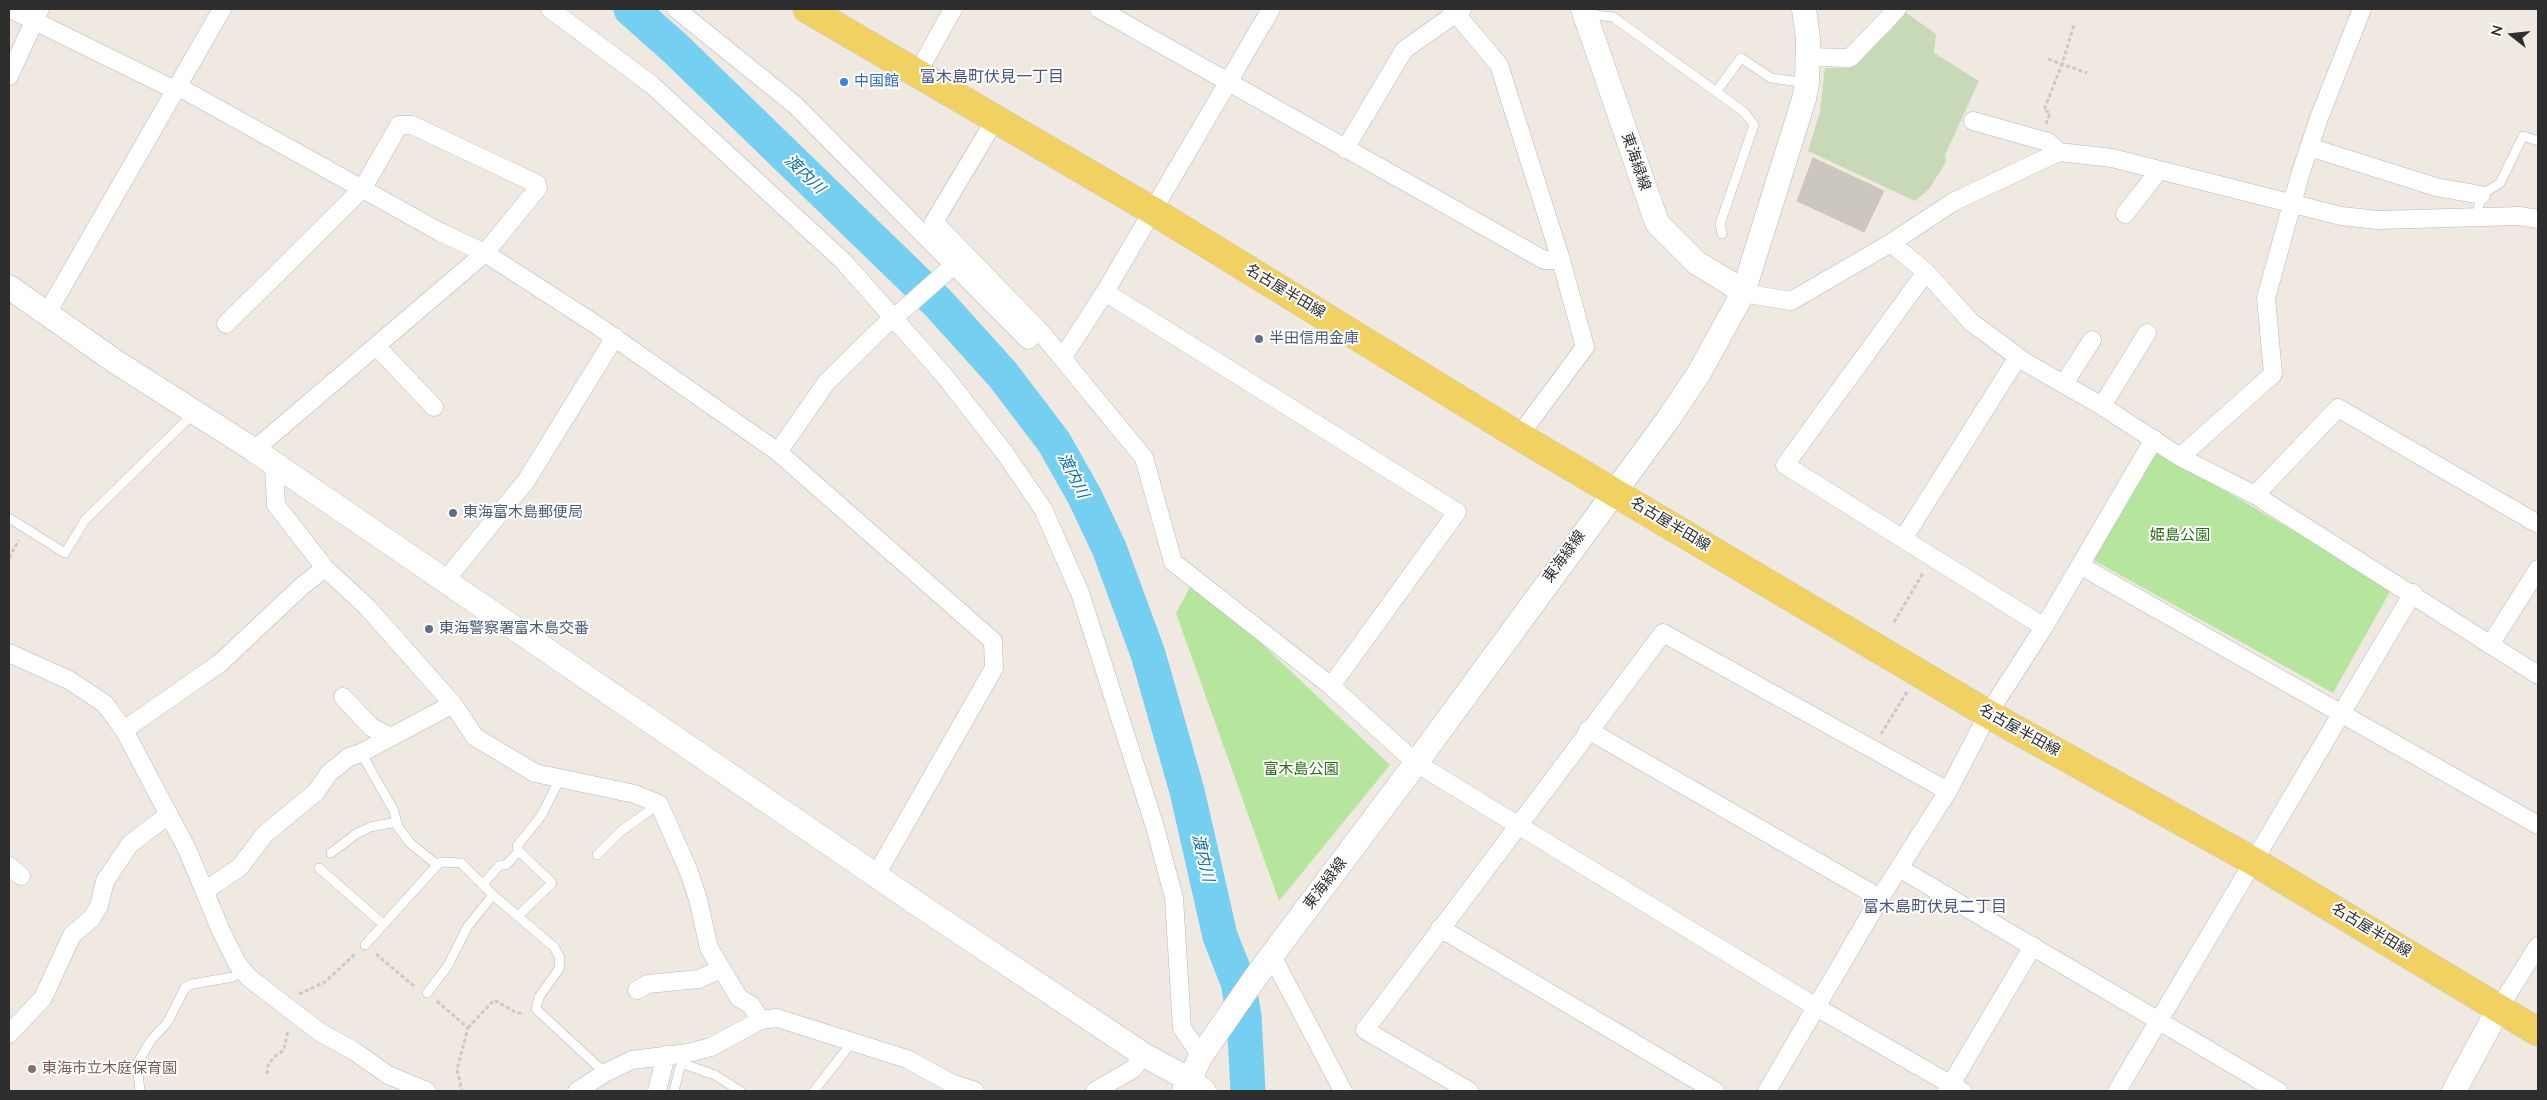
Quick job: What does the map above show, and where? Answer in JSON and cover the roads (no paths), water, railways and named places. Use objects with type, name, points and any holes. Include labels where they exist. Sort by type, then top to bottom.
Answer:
[{"type":"main road","name":"名古屋半田線","points":[[807,9],[1152,211],[1519,436],[1988,714],[2253,861],[2538,1032]]},
{"type":"street","points":[[10,9],[37,15],[363,188],[440,232],[485,253],[615,337],[778,452],[993,641],[994,668],[876,875]]},
{"type":"street","points":[[46,315],[222,9]]},
{"type":"street","points":[[550,9],[652,85],[843,260],[898,314],[1004,452],[1043,509],[1080,593],[1155,827],[1174,898],[1182,1028],[1200,1056]]},
{"type":"street","points":[[676,9],[795,105],[921,234],[955,264],[1028,340],[1040,330]]},
{"type":"street","points":[[916,74],[953,9]]},
{"type":"street","points":[[1063,357],[1105,292],[1271,9]]},
{"type":"street","points":[[1804,9],[1808,57],[1804,99],[1742,293],[1791,301],[1891,243],[1953,202],[2059,152],[2112,158],[2292,205],[2342,216],[2378,220],[2477,215],[2519,216],[2538,219]]},
{"type":"street","points":[[1808,57],[1850,58],[1897,9]]},
{"type":"street","points":[[2180,457],[2273,374],[2266,298],[2309,147],[2362,9]]},
{"type":"street","points":[[1106,10],[1345,149],[1544,260],[1561,260]]},
{"type":"street","points":[[1345,149],[1404,50],[1456,10],[1499,65],[1561,260],[1585,347],[1519,436]]},
{"type":"street","name":"東海緑線","points":[[1193,1087],[1200,1056],[1257,975],[1416,763],[1613,491],[1669,418],[1699,372],[1742,293],[1730,282],[1697,263],[1657,223],[1584,11]]},
{"type":"street","points":[[9,76],[37,15]]},
{"type":"street","points":[[995,120],[934,222],[1040,330],[1144,458],[1173,562],[1331,686],[1416,763],[1954,1089],[2033,946]]},
{"type":"street","points":[[1973,121],[2048,142],[2059,152]]},
{"type":"street","points":[[226,324],[363,188],[399,125],[412,125],[537,184],[538,188],[485,253],[254,450]]},
{"type":"street","points":[[2309,147],[2436,187],[2481,195]]},
{"type":"street","points":[[2125,214],[2154,177],[2156,170]]},
{"type":"street","points":[[1891,243],[1926,272],[1972,322],[2018,357],[2102,406],[2180,457],[2255,495],[2538,675]]},
{"type":"street","points":[[778,452],[826,383],[898,314],[955,264]]},
{"type":"street","points":[[1926,272],[1785,465],[2044,626]]},
{"type":"street","points":[[9,287],[46,315],[194,413],[254,450],[274,466],[444,582],[1193,1087]]},
{"type":"street","points":[[1105,292],[1458,512],[1331,686]]},
{"type":"street","points":[[2102,406],[2148,333]]},
{"type":"street","points":[[444,582],[526,481],[615,337]]},
{"type":"street","points":[[2064,384],[2092,340]]},
{"type":"street","points":[[376,346],[434,407]]},
{"type":"street","points":[[1903,539],[2018,357]]},
{"type":"street","points":[[2255,495],[2338,408],[2538,524]]},
{"type":"street","points":[[1766,1091],[1880,898],[1948,791],[1988,714],[2044,626],[2154,439]]},
{"type":"street","points":[[274,466],[276,505],[325,568],[367,607],[453,704],[476,737],[535,773],[635,794],[659,804],[670,824],[692,881],[709,948],[739,998],[751,1006],[761,1020]]},
{"type":"street","points":[[124,730],[220,663],[302,586],[325,568]]},
{"type":"street","points":[[2490,645],[2538,569]]},
{"type":"street","points":[[2088,570],[2538,826]]},
{"type":"street","points":[[2117,1091],[2413,594]]},
{"type":"street","points":[[1469,1091],[1366,1030],[1440,928],[1662,633],[1948,791]]},
{"type":"street","points":[[9,653],[69,680],[105,704],[124,730],[187,849],[206,890],[221,931],[243,971],[321,1033],[354,1051],[388,1075],[427,1091]]},
{"type":"street","points":[[343,698],[370,727],[390,737]]},
{"type":"street","points":[[206,890],[240,866],[265,834],[316,792],[329,773],[349,757],[361,753],[453,704]]},
{"type":"street","points":[[1588,730],[1880,898]]},
{"type":"street","points":[[9,1034],[42,998],[72,935],[95,913],[105,881],[130,844],[168,815]]},
{"type":"street","points":[[1899,868],[2278,1091]]},
{"type":"street","points":[[1440,928],[1715,1091]]},
{"type":"street","points":[[2454,1091],[2499,1008],[2538,946]]},
{"type":"street","points":[[1272,956],[1343,1091]]},
{"type":"street","points":[[638,990],[648,984],[699,979],[721,969]]},
{"type":"street","points":[[578,1091],[605,1073],[632,1060],[711,1047],[761,1020],[777,1018],[906,1059],[951,1083],[974,1091]]},
{"type":"street","points":[[662,1091],[666,1055]]},
{"type":"street","points":[[1095,1091],[1133,1069],[1144,1055]]},
{"type":"lane","points":[[1584,11],[1613,17],[1744,112],[1754,125],[1720,224],[1722,234]]},
{"type":"lane","points":[[1716,92],[1741,58],[1771,78],[1807,83]]},
{"type":"lane","points":[[2477,215],[2481,195],[2500,183],[2523,136],[2538,141]]},
{"type":"lane","points":[[9,518],[65,553],[85,520],[194,413]]},
{"type":"lane","points":[[361,753],[394,811],[397,822],[410,844],[437,865]]},
{"type":"lane","points":[[518,916],[552,883],[519,851],[518,846],[541,816],[560,779]]},
{"type":"lane","points":[[597,855],[621,831],[659,804]]},
{"type":"lane","points":[[331,853],[356,834],[370,827],[397,822]]},
{"type":"lane","points":[[483,884],[500,865],[506,866],[519,851]]},
{"type":"lane","points":[[365,945],[440,862],[461,863],[493,895],[554,947],[560,958],[559,969],[539,997],[536,1009],[605,1073]]},
{"type":"lane","points":[[319,868],[383,924]]},
{"type":"lane","points":[[427,994],[447,967],[468,926],[493,895]]},
{"type":"lane","points":[[140,1091],[137,1064],[151,1040],[167,1023],[186,988],[192,984],[233,977],[243,971]]},
{"type":"lane","points":[[814,1091],[846,1050],[848,1041]]},
{"type":"lane","points":[[662,1091],[684,1064],[715,1075],[740,1091]]},
{"type":"waterway","name":"渡内川","points":[[631,9],[676,49],[939,304],[1003,375],[1054,442],[1085,497],[1109,548],[1148,654],[1187,791],[1220,936],[1238,982],[1244,1016],[1248,1091]]},
{"type":"place","name":"中国館","points":[[844,82]]},
{"type":"place","name":"半田信用金庫","points":[[1259,339]]},
{"type":"place","name":"東海富木島郵便局","points":[[453,513]]},
{"type":"place","name":"東海警察署富木島交番","points":[[429,629]]},
{"type":"place","name":"東海市立木庭保育園","points":[[32,1069]]},
{"type":"district","name":"富木島町伏見一丁目","points":[[992,78]]},
{"type":"district","name":"富木島町伏見二丁目","points":[[1935,908]]},
{"type":"park label","name":"姫島公園","points":[[2180,536]]},
{"type":"park label","name":"富木島公園","points":[[1301,770]]}]
